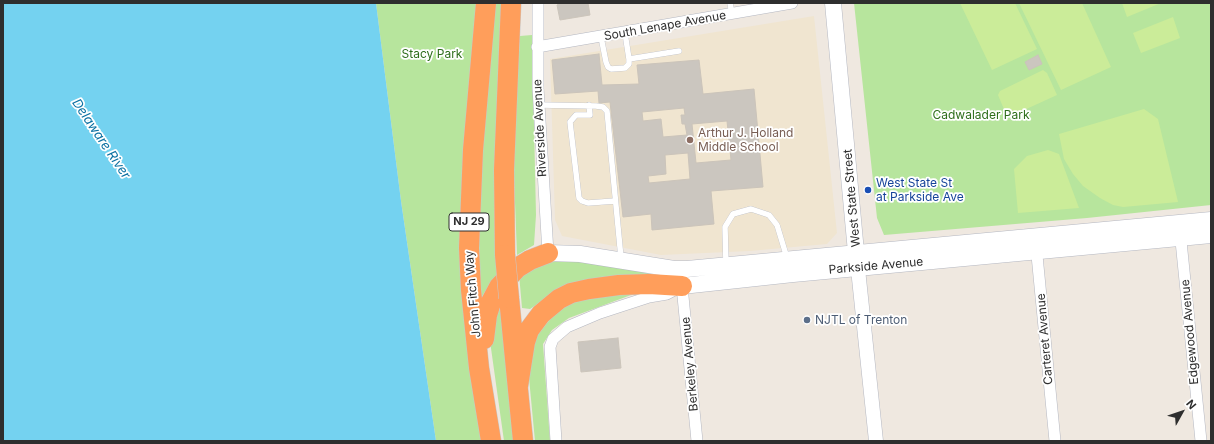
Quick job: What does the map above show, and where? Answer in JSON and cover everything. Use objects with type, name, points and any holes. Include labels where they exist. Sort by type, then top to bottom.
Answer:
[{"type":"highway","name":"John Fitch Way","points":[[486,3],[473,150],[469,248],[471,290],[477,345],[491,441]]},
{"type":"highway","name":"NJ 29","points":[[511,5],[504,170],[505,255],[523,441]]},
{"type":"highway","points":[[491,441],[484,343],[487,315],[491,302],[499,287],[518,268],[530,260],[548,252]]},
{"type":"highway","points":[[518,386],[525,342],[529,330],[541,314],[559,299],[571,293],[588,289],[649,284],[682,286]]},
{"type":"main road","name":"West State Street","points":[[833,3],[857,261]]},
{"type":"main road","name":"Parkside Avenue","points":[[682,286],[772,276],[857,261],[1180,230],[1211,220]]},
{"type":"main road","name":"Parkside Avenue","points":[[1180,230],[1211,235]]},
{"type":"main road","name":"Parkside Avenue","points":[[548,252],[580,254],[674,269],[787,260],[857,261]]},
{"type":"street","name":"Riverside Avenue","points":[[538,3],[537,47],[539,105],[548,252]]},
{"type":"street","name":"South Lenape Avenue","points":[[537,47],[792,3]]},
{"type":"street","name":"Edgewood Avenue","points":[[1180,230],[1201,441]]},
{"type":"street","name":"Carteret Avenue","points":[[1036,244],[1055,441]]},
{"type":"street","name":"West State Street","points":[[857,261],[876,441]]},
{"type":"street","name":"Parkside Avenue","points":[[556,441],[550,347],[553,339],[567,327],[600,313],[649,297],[667,294],[682,286]]},
{"type":"street","name":"Berkeley Avenue","points":[[682,286],[697,441]]},
{"type":"lane","points":[[730,3],[732,14]]},
{"type":"lane","points":[[601,37],[606,62],[611,69],[625,68],[629,64],[630,59],[624,33]]},
{"type":"lane","points":[[630,59],[679,51]]},
{"type":"lane","points":[[539,105],[589,105],[603,107],[607,111],[621,260]]},
{"type":"lane","points":[[589,105],[590,115],[576,115],[570,122],[579,198],[588,203],[615,201]]},
{"type":"lane","points":[[726,266],[725,227],[733,214],[751,209],[768,215],[778,225],[786,250],[787,260]]},
{"type":"shaded area","name":"Arthur J. Holland Middle School","points":[[814,16],[837,233],[827,244],[750,251],[661,255],[562,236],[555,220],[550,59]]},
{"type":"green space","name":"Stacy Park","points":[[376,3],[486,3],[469,248],[494,441],[436,441],[401,201]]},
{"type":"green space","points":[[494,3],[503,3],[498,273],[481,298],[478,221],[480,161]]},
{"type":"green space","name":"Cadwalader Park","points":[[854,3],[1211,3],[1211,205],[1087,218],[884,235],[877,218]]},
{"type":"green space","points":[[960,3],[1015,3],[1037,49],[992,70]]},
{"type":"green space","points":[[1019,3],[1082,3],[1111,67],[1061,90]]},
{"type":"green space","points":[[1122,3],[1161,3],[1127,17]]},
{"type":"green space","points":[[1173,17],[1180,38],[1141,53],[1133,33]]},
{"type":"green space","points":[[532,35],[536,215],[534,245],[517,255],[513,150],[520,36]]},
{"type":"green space","points":[[1043,70],[1047,73],[1057,95],[1011,116],[1006,114],[998,95],[1000,91]]},
{"type":"green space","points":[[1144,109],[1158,119],[1178,202],[1123,207],[1113,205],[1083,186],[1073,174],[1064,159],[1059,134]]},
{"type":"green space","points":[[1048,150],[1059,154],[1079,208],[1018,213],[1014,169],[1027,156]]},
{"type":"green space","points":[[550,259],[584,260],[662,274],[658,277],[565,286],[530,309],[522,308],[519,274]]},
{"type":"green space","points":[[654,289],[631,295],[569,318],[552,330],[543,344],[550,441],[535,441],[529,378],[531,343],[562,304],[595,292]]},
{"type":"green space","points":[[499,298],[515,441],[504,441],[489,334]]},
{"type":"water","name":"Delaware River","points":[[3,3],[376,3],[401,201],[436,441],[3,441]]},
{"type":"building","points":[[561,3],[588,3],[590,15],[560,20],[557,5]]},
{"type":"building","points":[[599,54],[602,85],[639,84],[637,65],[699,60],[703,94],[754,89],[763,187],[711,191],[714,224],[652,230],[651,214],[623,217],[610,102],[599,103],[598,91],[555,94],[552,60]],"holes":[[[684,108],[685,115],[681,115],[682,124],[685,124],[687,135],[663,137],[661,119],[643,121],[642,112]],[[727,121],[731,160],[696,163],[692,124]],[[688,153],[690,179],[649,183],[648,176],[666,174],[665,155]]]},
{"type":"building","points":[[1038,55],[1042,64],[1029,70],[1025,62]]},
{"type":"building","points":[[618,338],[621,368],[581,372],[578,342]]},
{"type":"place","name":"Arthur J. Holland Middle School","points":[[690,140]]},
{"type":"place","name":"West State St at Parkside Ave","points":[[868,190]]},
{"type":"place","name":"NJTL of Trenton","points":[[807,320]]}]
